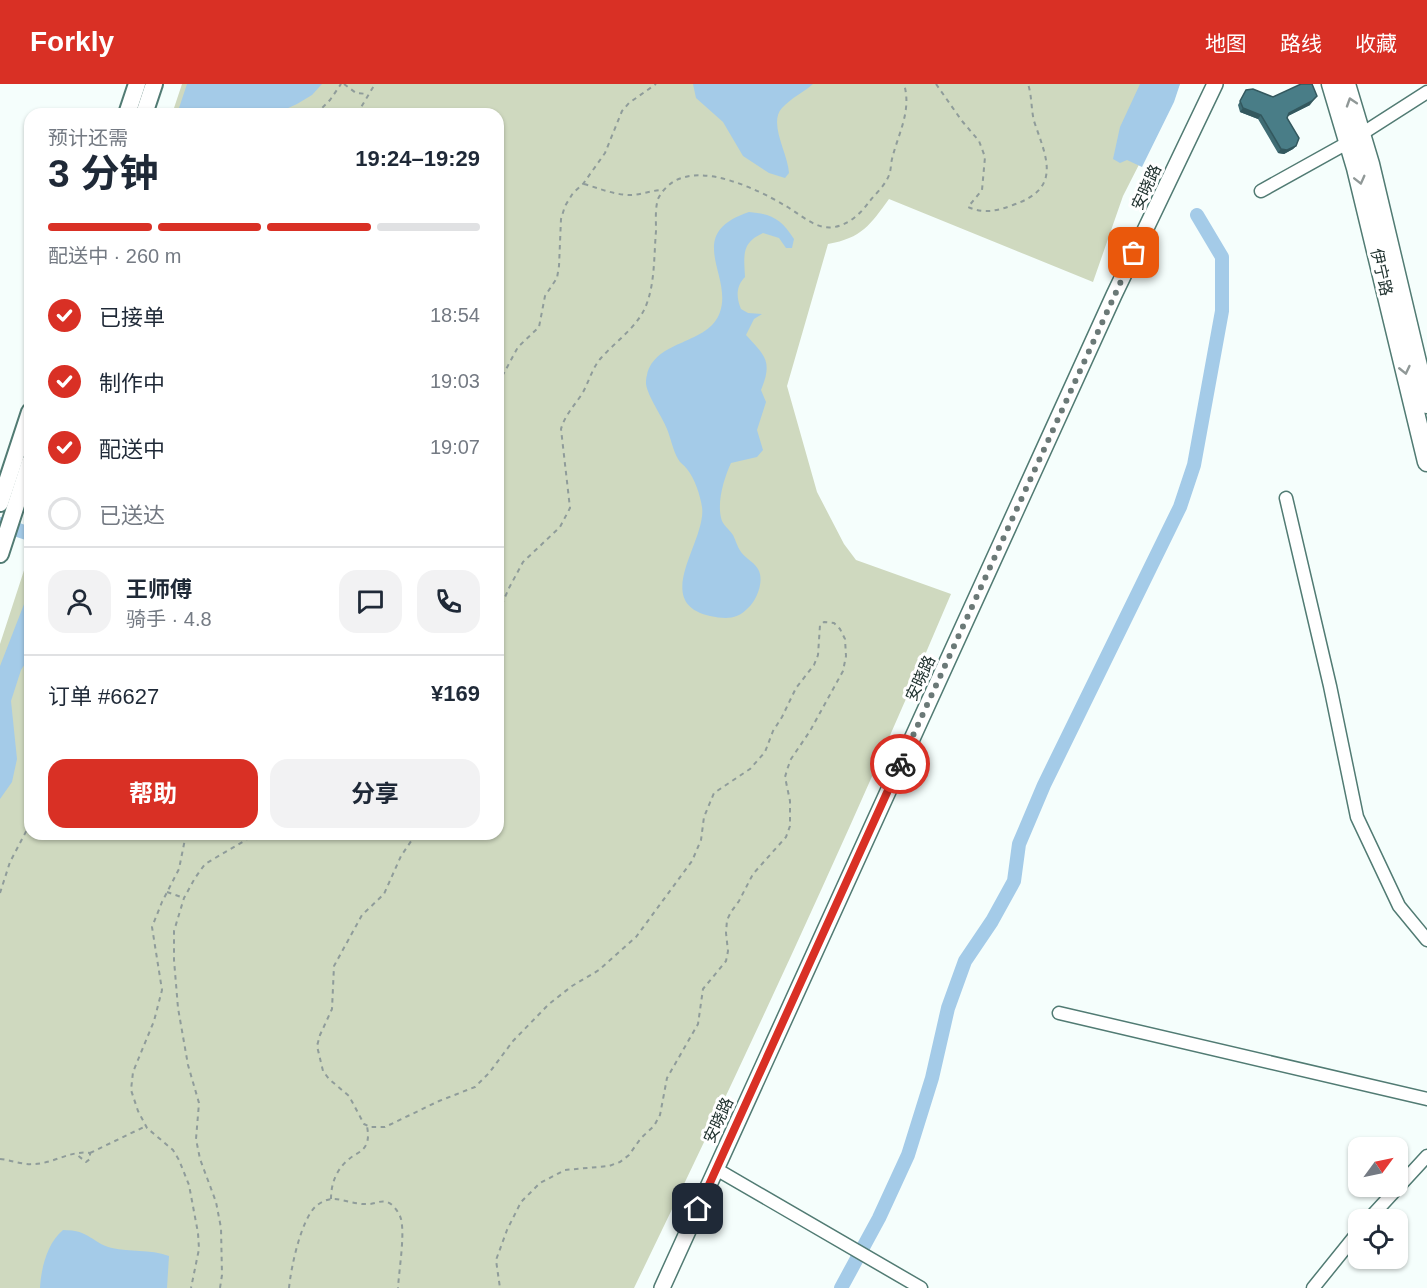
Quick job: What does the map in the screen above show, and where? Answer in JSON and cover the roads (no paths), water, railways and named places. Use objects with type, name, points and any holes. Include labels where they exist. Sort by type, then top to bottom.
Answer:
[{"type":"main road","points":[[129,108],[137,84]]},
{"type":"main road","points":[[146,108],[154,84]]},
{"type":"main road","name":"伊宁路","points":[[1331,84],[1355,138],[1427,404]]},
{"type":"main road","name":"伊宁路","points":[[1346,84],[1355,138],[1426,451]]},
{"type":"main road","points":[[0,553],[7,500],[24,435]]},
{"type":"main road","points":[[7,500],[24,472]]},
{"type":"street","name":"安晓路","points":[[662,1288],[1114,295],[1215,84]]},
{"type":"street","points":[[1261,191],[1355,138],[1427,92]]},
{"type":"street","points":[[1286,498],[1330,686],[1357,817],[1399,906],[1427,940]]},
{"type":"street","points":[[1059,1013],[1427,1099]]},
{"type":"street","points":[[1378,1209],[1427,1156]]},
{"type":"street","points":[[716,1169],[921,1288]]},
{"type":"street","points":[[1313,1288],[1348,1245]]},
{"type":"water","points":[[187,84],[322,84],[312,95],[288,108],[179,108]]},
{"type":"water","points":[[693,84],[813,84],[786,104],[778,114],[778,130],[789,173],[785,178],[769,173],[743,156],[723,122],[696,98]]},
{"type":"water","points":[[1140,84],[1180,84],[1174,102],[1142,167],[1127,160],[1120,163],[1113,159],[1120,127]]},
{"type":"water","points":[[749,212],[764,214],[780,222],[794,239],[792,248],[786,248],[779,238],[763,233],[751,241],[745,250],[745,277],[738,288],[738,300],[741,309],[748,313],[762,314],[754,319],[746,335],[762,354],[767,365],[761,390],[766,402],[757,430],[763,450],[757,457],[731,463],[723,483],[720,514],[741,552],[758,568],[761,581],[756,596],[744,612],[735,617],[721,618],[693,609],[684,598],[682,584],[701,521],[702,507],[695,482],[676,456],[665,424],[649,395],[646,380],[652,363],[660,355],[705,331],[714,323],[720,312],[722,298],[714,244],[718,232],[729,221]]},
{"type":"water","points":[[24,604],[24,665],[11,701],[17,759],[12,782],[0,799],[0,666]]},
{"type":"water","points":[[63,1230],[80,1232],[112,1248],[154,1252],[169,1256],[167,1288],[40,1288],[49,1249],[57,1235]]},
{"type":"waterway","points":[[841,1288],[879,1218],[908,1155],[932,1078],[948,1008],[965,961],[992,921],[1014,881],[1019,844],[1044,785],[1180,507],[1194,465],[1222,311],[1222,257],[1197,215]]},
{"type":"waterway","points":[[0,524],[24,532]]}]
